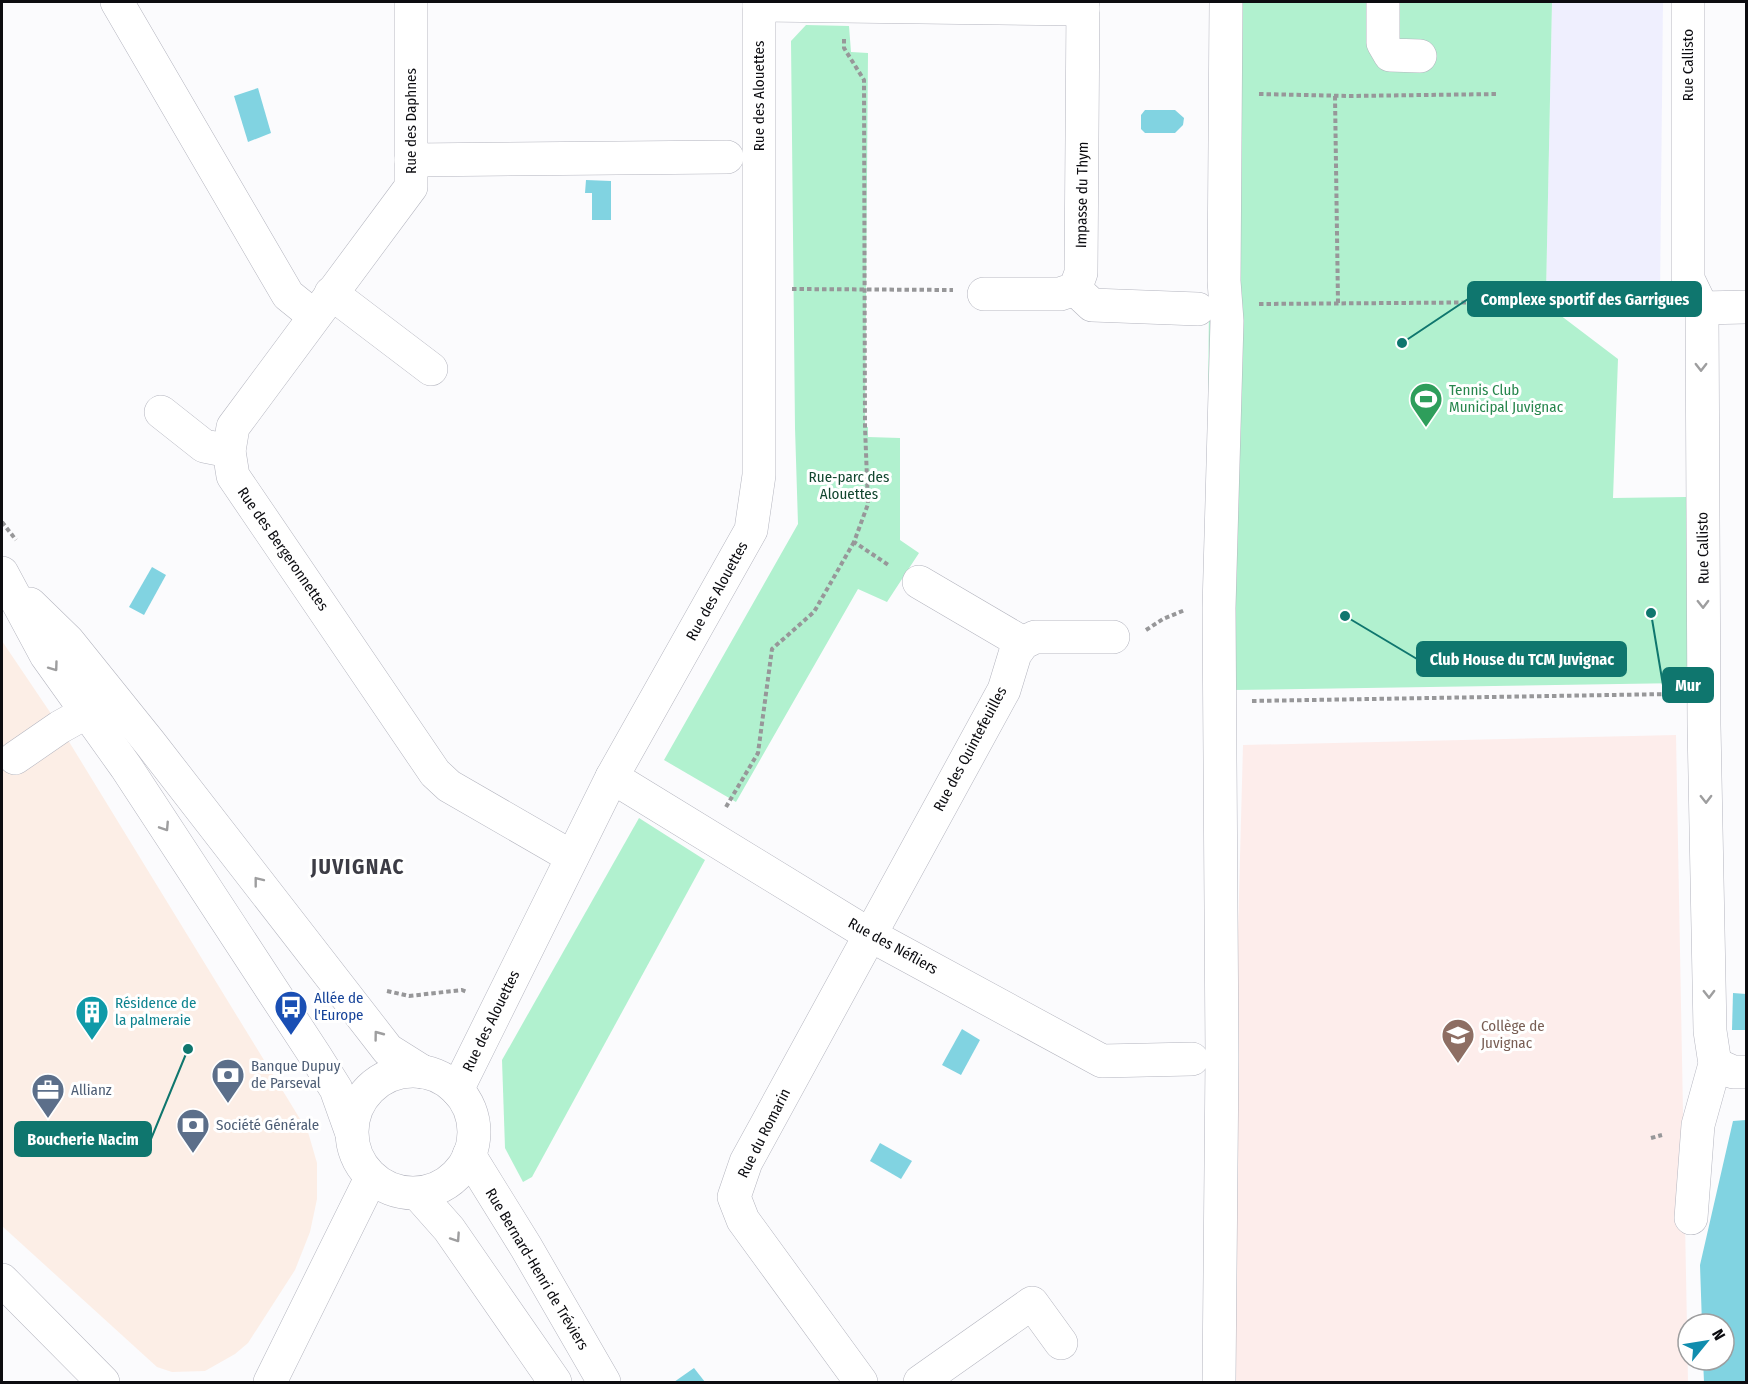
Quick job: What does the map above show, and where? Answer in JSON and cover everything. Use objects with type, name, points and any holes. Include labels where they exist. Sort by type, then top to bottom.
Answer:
[{"type":"street","points":[[117,2],[288,295],[323,304],[431,369]]},
{"type":"street","name":"Rue des Daphnes","points":[[323,304],[411,188],[411,2]]},
{"type":"street","points":[[1212,306],[1224,281],[1226,2]]},
{"type":"street","points":[[1383,2],[1383,43],[1390,55],[1420,56]]},
{"type":"street","name":"Rue Callisto","points":[[1688,2],[1688,279],[1702,308],[1704,693],[1710,1031],[1715,1064]]},
{"type":"street","points":[[759,3],[1083,5]]},
{"type":"street","name":"Rue des Alouettes","points":[[457,1090],[612,777],[752,530],[759,475],[759,3]]},
{"type":"street","name":"Impasse du Thym","points":[[1075,289],[1080,273],[1083,5]]},
{"type":"street","points":[[411,160],[727,157]]},
{"type":"street","points":[[984,294],[1060,294],[1075,289],[1092,305],[1212,306],[1227,321],[1219,608],[1222,1058],[1219,1383]]},
{"type":"street","name":"Rue des Bergeronnettes","points":[[323,304],[233,427],[229,451],[233,476],[435,773],[449,786],[572,857]]},
{"type":"street","points":[[1702,308],[1746,307]]},
{"type":"street","points":[[160,412],[204,446],[229,451]]},
{"type":"street","points":[[4,576],[68,641],[123,712],[165,761],[388,1050],[423,1072],[441,1078],[457,1090],[467,1104],[473,1121],[474,1138],[461,1170],[449,1182],[434,1190],[418,1194],[393,1191],[371,1178],[356,1156],[351,1131],[336,1089],[126,767],[46,656],[4,576]]},
{"type":"street","points":[[919,582],[1023,643],[1035,637],[1113,637]]},
{"type":"street","name":"Rue des Quintefeuilles","points":[[870,934],[1004,690],[1015,654],[1023,643]]},
{"type":"street","points":[[15,758],[60,727],[87,712],[123,712]]},
{"type":"street","name":"Rue des Néfliers","points":[[612,777],[870,934],[1102,1060],[1192,1059]]},
{"type":"street","name":"Rue du Romarin","points":[[861,1383],[743,1220],[734,1197],[746,1162],[870,934]]},
{"type":"street","points":[[1691,1218],[1698,1125],[1715,1064],[1733,1072],[1746,1072]]},
{"type":"street","points":[[351,1131],[355,1110],[366,1092],[382,1079],[402,1072],[423,1072]]},
{"type":"street","name":"Rue Bernard-Henri de Tréviers","points":[[469,1155],[526,1247],[604,1383]]},
{"type":"street","points":[[270,1383],[371,1178]]},
{"type":"street","points":[[418,1194],[449,1229],[555,1383]]},
{"type":"street","points":[[2,1280],[103,1383]]},
{"type":"street","points":[[920,1383],[1032,1303],[1061,1343]]},
{"type":"path","points":[[709,836],[758,753],[772,649],[813,612],[854,542],[868,504],[865,427],[864,80],[844,48],[856,5]]},
{"type":"path","points":[[1255,94],[1335,96],[1498,94]]},
{"type":"path","points":[[1335,96],[1338,303]]},
{"type":"path","points":[[758,289],[955,290],[984,294]]},
{"type":"path","points":[[1212,306],[1528,302],[1538,305],[1617,309],[1702,308]]},
{"type":"path","points":[[854,542],[904,575],[919,582]]},
{"type":"path","points":[[1113,637],[1141,633],[1186,610],[1219,608]]},
{"type":"path","points":[[1219,702],[1704,693]]},
{"type":"shaded area","points":[[1552,2],[1663,2],[1660,295],[1546,294]]},
{"type":"shaded area","points":[[2,641],[60,727],[308,1132],[317,1163],[317,1199],[310,1232],[295,1270],[248,1343],[235,1354],[205,1371],[172,1372],[157,1367],[2,1226]]},
{"type":"shaded area","name":"Collège de Juvignac","points":[[1676,735],[1687,1312],[1676,1312],[1676,1372],[1688,1372],[1688,1382],[1226,1382],[1243,745]]},
{"type":"green space","name":"Tennis Club Municipal Juvignac","points":[[1212,2],[1552,2],[1546,294],[1560,315],[1618,359],[1613,498],[1686,497],[1690,652],[1683,683],[1232,690],[1208,406]]},
{"type":"green space","name":"Rue-parc des Alouettes","points":[[806,25],[849,26],[851,52],[868,53],[865,427],[868,427],[868,437],[900,438],[900,540],[919,553],[887,602],[858,589],[736,802],[664,760],[798,524],[791,41]]},
{"type":"green space","points":[[639,818],[705,860],[532,1177],[523,1182],[505,1148],[502,1060]]},
{"type":"water","points":[[258,88],[271,133],[248,142],[234,96]]},
{"type":"water","points":[[1145,110],[1175,110],[1184,118],[1183,125],[1175,133],[1145,133],[1141,129],[1141,115]]},
{"type":"water","points":[[586,180],[611,181],[611,220],[592,220],[592,193],[585,193]]},
{"type":"water","points":[[152,567],[166,575],[144,615],[129,607]]},
{"type":"water","points":[[1733,993],[1746,994],[1746,1030],[1732,1030]]},
{"type":"water","points":[[962,1029],[980,1040],[961,1075],[942,1065]]},
{"type":"water","points":[[1746,1120],[1746,1382],[1704,1382],[1704,1372],[1736,1372],[1736,1312],[1702,1312],[1700,1265],[1733,1121]]},
{"type":"water","points":[[880,1143],[912,1161],[901,1179],[870,1161]]},
{"type":"water","points":[[694,1368],[705,1382],[674,1382]]},
{"type":"place","name":"Complexe sportif des Garrigues","points":[[1402,343]]},
{"type":"place","name":"Tennis Club Municipal Juvignac","points":[[1426,428]]},
{"type":"place","name":"Mur","points":[[1651,613]]},
{"type":"place","name":"Club House du TCM Juvignac","points":[[1345,616]]},
{"type":"place","name":"Allée de l'Europe","points":[[291,1036]]},
{"type":"place","name":"Résidence de la palmeraie","points":[[92,1041]]},
{"type":"place","name":"Boucherie Nacim","points":[[188,1049]]},
{"type":"place","name":"Collège de Juvignac","points":[[1458,1064]]},
{"type":"place","name":"Banque Dupuy de Parseval","points":[[228,1104]]},
{"type":"place","name":"Allianz","points":[[48,1119]]},
{"type":"place","name":"Société Générale","points":[[193,1154]]},
{"type":"district","name":"JUVIGNAC","points":[[358,867]]}]
